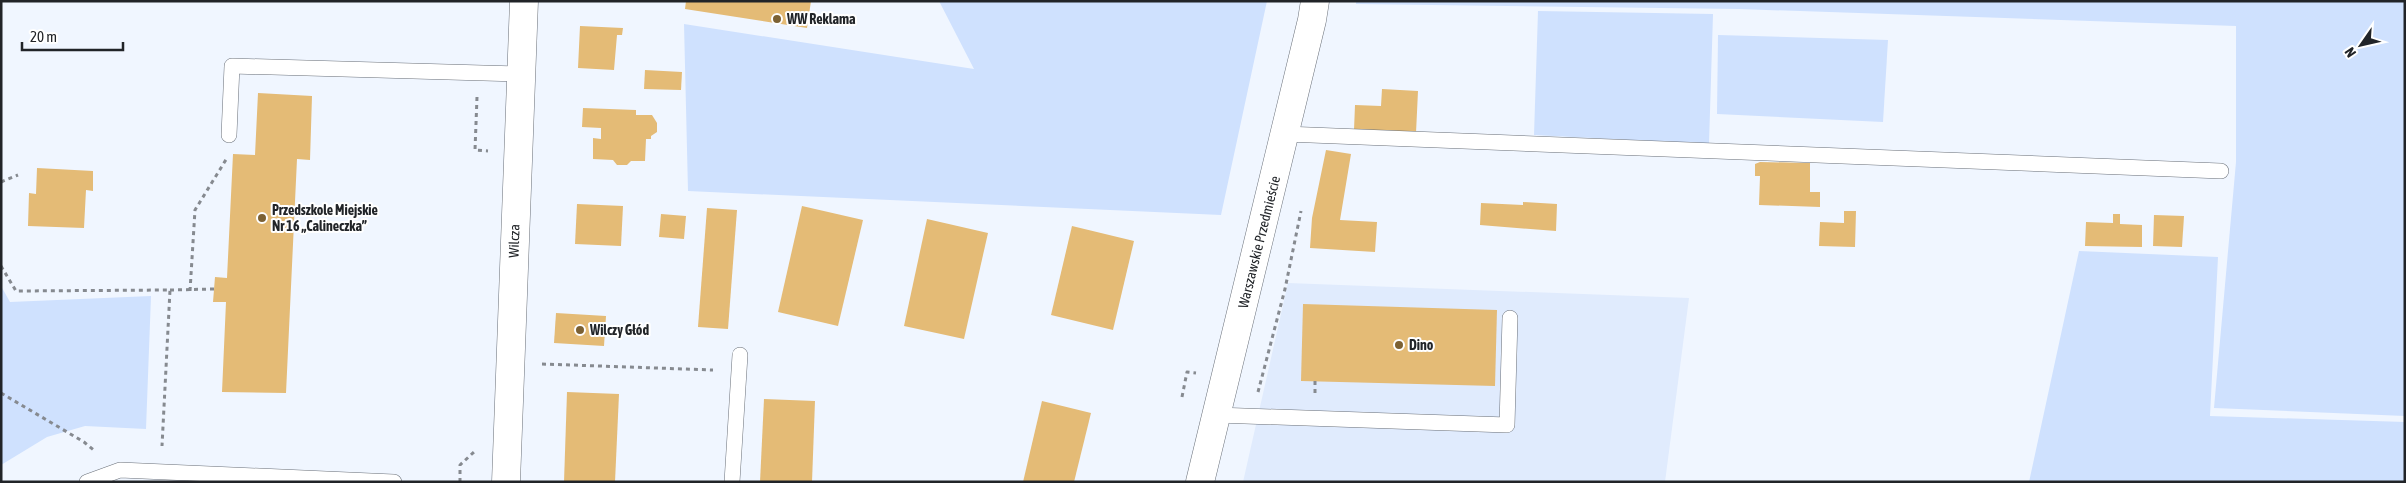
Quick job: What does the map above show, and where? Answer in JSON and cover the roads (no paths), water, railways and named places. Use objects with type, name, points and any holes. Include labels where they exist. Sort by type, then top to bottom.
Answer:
[{"type":"street","name":"Wilcza","points":[[506,482],[524,1]]},
{"type":"street","name":"Warszawskie Przedmieście","points":[[1200,482],[1285,134],[1315,1]]},
{"type":"lane","points":[[229,135],[232,66],[521,74]]},
{"type":"lane","points":[[1285,134],[1315,137],[2222,171]]},
{"type":"lane","points":[[1217,416],[1507,425],[1510,318]]},
{"type":"lane","points":[[732,482],[740,354]]},
{"type":"lane","points":[[87,482],[120,470],[394,482]]},
{"type":"place","name":"WW Reklama","points":[[777,19]]},
{"type":"place","name":"Przedszkole Miejskie Nr 16 „Calineczka”","points":[[262,218]]},
{"type":"place","name":"Wilczy Głód","points":[[580,330]]},
{"type":"place","name":"Dino","points":[[1399,345]]}]
